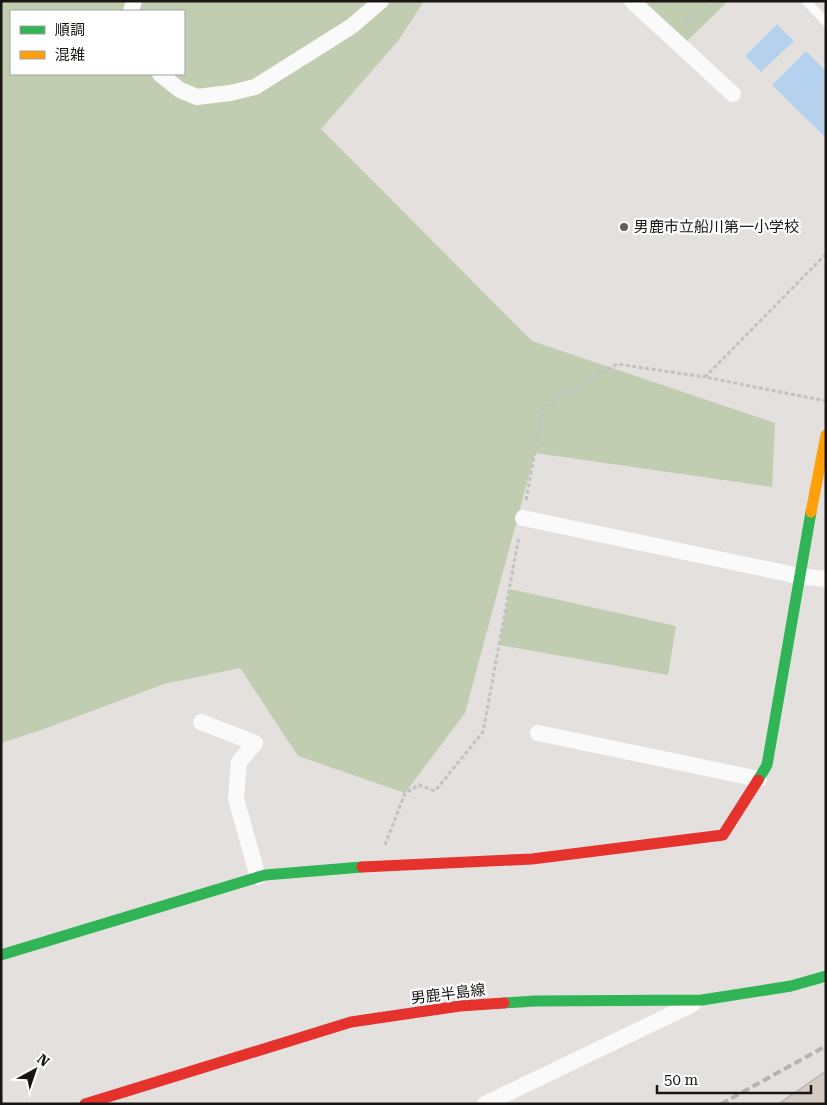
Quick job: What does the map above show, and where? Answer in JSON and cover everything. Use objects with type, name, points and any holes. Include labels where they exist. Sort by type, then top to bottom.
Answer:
[{"type":"street","points":[[161,75],[180,90],[197,97],[230,93],[255,87],[352,26],[381,1]]},
{"type":"street","points":[[632,1],[733,94]]},
{"type":"street","points":[[1,956],[258,877],[377,866],[532,859],[723,835],[767,765],[799,576],[826,435]]},
{"type":"street","points":[[523,518],[799,576],[826,579]]},
{"type":"street","points":[[201,722],[255,743],[239,762],[236,799],[258,877]]},
{"type":"street","points":[[538,733],[759,779]]},
{"type":"street","name":"男鹿半島線","points":[[85,1104],[133,1096],[351,1022],[460,1006],[507,1002],[702,1000],[791,986],[826,976]]},
{"type":"street","points":[[485,1104],[702,1000]]},
{"type":"lane","points":[[806,1],[826,22]]},
{"type":"path","points":[[670,36],[709,1]]},
{"type":"path","points":[[705,377],[826,254]]},
{"type":"path","points":[[377,866],[406,793],[419,784],[435,791],[483,732],[543,408],[617,364],[705,377],[826,401]]},
{"type":"green space","points":[[1,1],[424,1],[398,41],[321,129],[532,341],[775,423],[772,487],[535,453],[465,713],[405,793],[298,756],[240,668],[164,684],[1,743]]},
{"type":"green space","points":[[644,1],[728,1],[685,43]]},
{"type":"green space","points":[[510,589],[676,626],[668,675],[499,645]]},
{"type":"water","points":[[777,24],[794,41],[761,72],[745,56]]},
{"type":"water","points":[[806,51],[826,71],[826,138],[772,85]]},
{"type":"building","points":[[826,1071],[826,1104],[778,1104]]},
{"type":"railway","points":[[721,1104],[826,1046]]},
{"type":"traffic: fast","points":[[758,780],[767,765],[811,512]]},
{"type":"traffic: fast","points":[[1,955],[265,875],[362,867]]},
{"type":"traffic: fast","points":[[504,1003],[535,1001],[702,1000],[791,986],[826,976]]},
{"type":"traffic: slow","points":[[811,512],[826,435]]},
{"type":"traffic: jam","points":[[362,867],[532,859],[723,835],[758,780]]},
{"type":"traffic: jam","points":[[85,1104],[351,1022],[460,1006],[504,1003]]},
{"type":"place","name":"男鹿市立船川第一小学校","points":[[624,227]]}]
